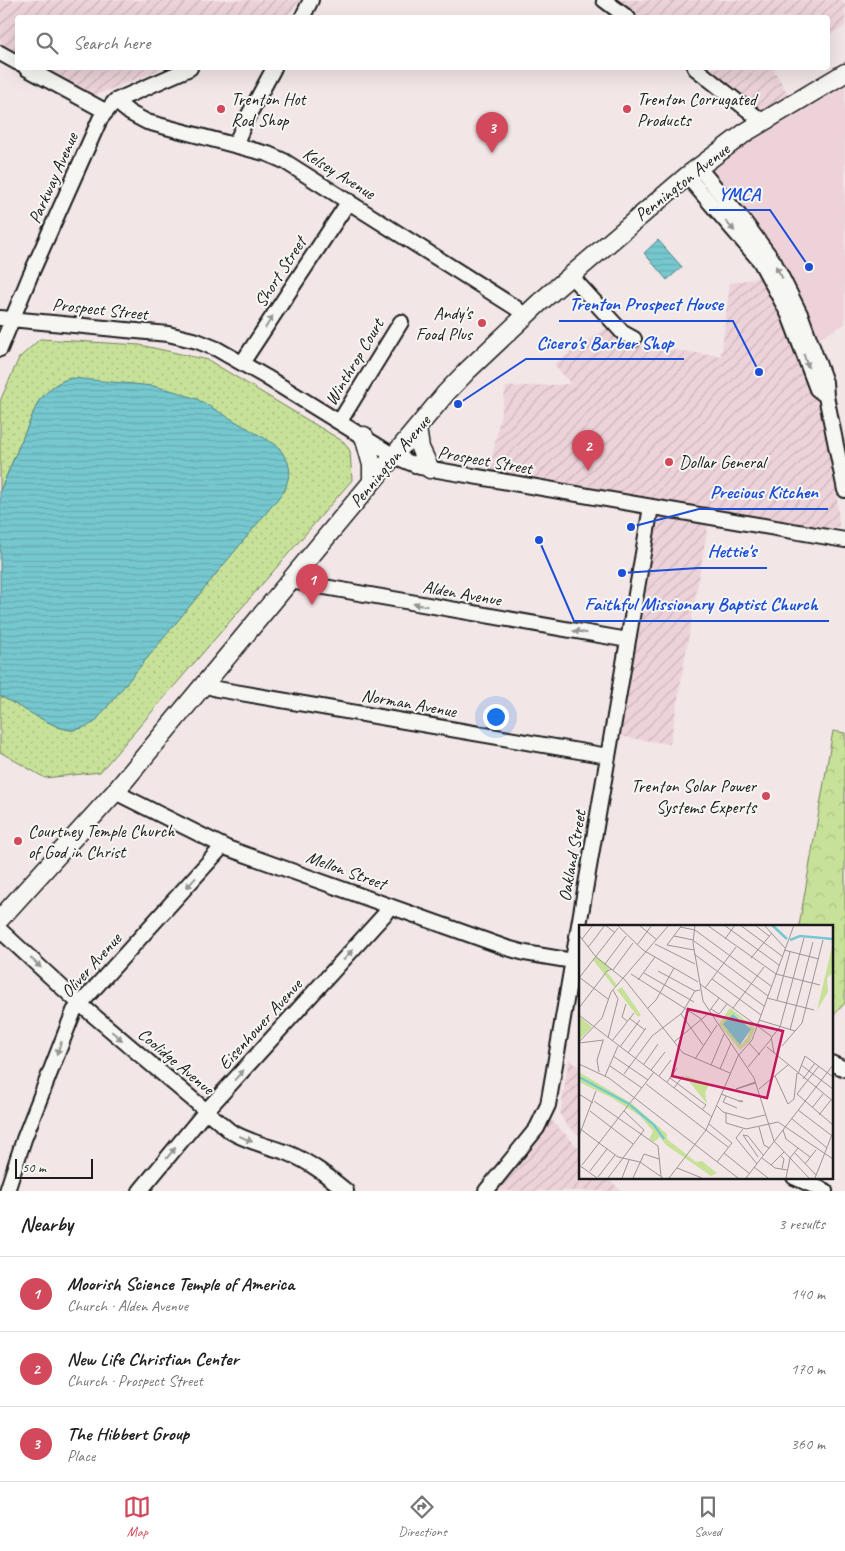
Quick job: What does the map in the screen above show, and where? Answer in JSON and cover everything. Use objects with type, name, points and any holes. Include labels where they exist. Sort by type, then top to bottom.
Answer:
[{"type":"main road","name":"Pennington Avenue","points":[[0,919],[116,792],[372,482],[468,370],[617,234],[692,171],[762,122],[845,73]]},
{"type":"main road","points":[[418,428],[420,448],[430,469]]},
{"type":"main road","points":[[364,436],[370,457],[372,482]]},
{"type":"street","points":[[304,15],[311,0]]},
{"type":"street","points":[[604,0],[624,15]]},
{"type":"street","points":[[0,53],[15,61]]},
{"type":"street","name":"Kelsey Avenue","points":[[30,70],[147,122],[268,154],[284,161],[516,308],[525,316]]},
{"type":"street","points":[[110,106],[186,70]]},
{"type":"street","points":[[235,145],[273,70]]},
{"type":"street","points":[[697,70],[762,122]]},
{"type":"street","name":"Parkway Avenue","points":[[0,349],[6,319],[30,276],[100,119],[110,106]]},
{"type":"street","points":[[692,171],[760,261],[789,316],[817,389],[826,396],[845,490]]},
{"type":"street","name":"Short Street","points":[[242,363],[349,201]]},
{"type":"street","points":[[571,276],[622,333],[634,339]]},
{"type":"street","name":"Prospect Street","points":[[6,319],[168,334],[197,341],[217,349],[242,363],[394,456],[420,467],[845,540]]},
{"type":"street","name":"Winthrop Court","points":[[340,422],[401,322]]},
{"type":"street","name":"Oakland Street","points":[[579,925],[651,507]]},
{"type":"street","name":"Alden Avenue","points":[[290,581],[628,640]]},
{"type":"street","name":"Norman Avenue","points":[[204,685],[217,689],[608,756]]},
{"type":"street","name":"Mellon Street","points":[[116,792],[223,846],[507,948],[573,961]]},
{"type":"street","name":"Oliver Avenue","points":[[8,1191],[24,1139],[71,1017],[80,1004],[223,846]]},
{"type":"street","name":"Eisenhower Avenue","points":[[140,1191],[206,1111],[384,915],[390,906]]},
{"type":"street","name":"Oakland Street","points":[[486,1191],[537,1128],[548,1105],[579,926]]},
{"type":"street","name":"Coolidge Avenue","points":[[0,930],[80,1004],[237,1135],[252,1142],[286,1152],[315,1167],[346,1191]]},
{"type":"street","points":[[832,1063],[845,1069]]},
{"type":"street","points":[[796,1178],[825,1191]]},
{"type":"shaded area","points":[[0,0],[300,0],[286,15],[15,15],[15,53],[0,43]]},
{"type":"shaded area","points":[[615,0],[842,0],[845,5],[845,26],[830,35],[830,15],[634,15]]},
{"type":"shaded area","points":[[44,70],[158,70],[96,95],[87,95]]},
{"type":"shaded area","points":[[705,70],[774,70],[789,96],[765,112],[759,112]]},
{"type":"shaded area","points":[[845,84],[845,324],[815,341],[707,170],[750,140]]},
{"type":"shaded area","points":[[776,274],[818,398],[835,469],[839,526],[803,534],[709,519],[670,744],[611,735],[651,506],[488,479],[506,387],[571,384],[554,364],[607,328],[621,344],[721,356],[730,283]]},
{"type":"shaded area","points":[[569,1059],[579,1067],[579,1135],[566,1125],[560,1114]]},
{"type":"shaded area","points":[[543,1112],[579,1148],[579,1178],[608,1178],[621,1191],[480,1191]]},
{"type":"green space","points":[[40,339],[140,345],[208,360],[344,442],[350,451],[352,480],[100,772],[45,778],[0,752],[0,696],[58,727],[71,730],[83,728],[72,378],[62,381],[53,387],[38,402],[0,491],[0,401],[19,358]]},
{"type":"green space","points":[[833,731],[845,733],[845,1003],[832,1017],[832,925],[799,925]]},
{"type":"water","points":[[658,240],[682,267],[667,280],[644,253]]},
{"type":"water","points":[[72,378],[153,386],[197,399],[278,446],[288,462],[290,472],[285,490],[94,723],[80,729],[71,730],[56,726],[0,696],[0,491],[38,402],[53,387],[62,381]]},
{"type":"place","name":"Trenton Hot Rod Shop","points":[[221,109]]},
{"type":"place","name":"Trenton Corrugated Products","points":[[627,109]]},
{"type":"place","name":"The Hibbert Group","points":[[492,153]]},
{"type":"place","name":"YMCA","points":[[809,267]]},
{"type":"place","name":"Andy's Food Plus","points":[[482,323]]},
{"type":"place","name":"Trenton Prospect House","points":[[759,372]]},
{"type":"place","name":"Cicero's Barber Shop","points":[[458,404]]},
{"type":"place","name":"Dollar General","points":[[669,462]]},
{"type":"place","name":"New Life Christian Center","points":[[588,471]]},
{"type":"place","name":"Precious Kitchen","points":[[631,527]]},
{"type":"place","name":"Faithful Missionary Baptist Church","points":[[539,540]]},
{"type":"place","name":"Hettie's","points":[[622,573]]},
{"type":"place","name":"Moorish Science Temple of America","points":[[312,605]]},
{"type":"place","name":"Trenton Solar Power Systems Experts","points":[[766,796]]},
{"type":"place","name":"Courtney Temple Church of God in Christ","points":[[18,841]]}]
